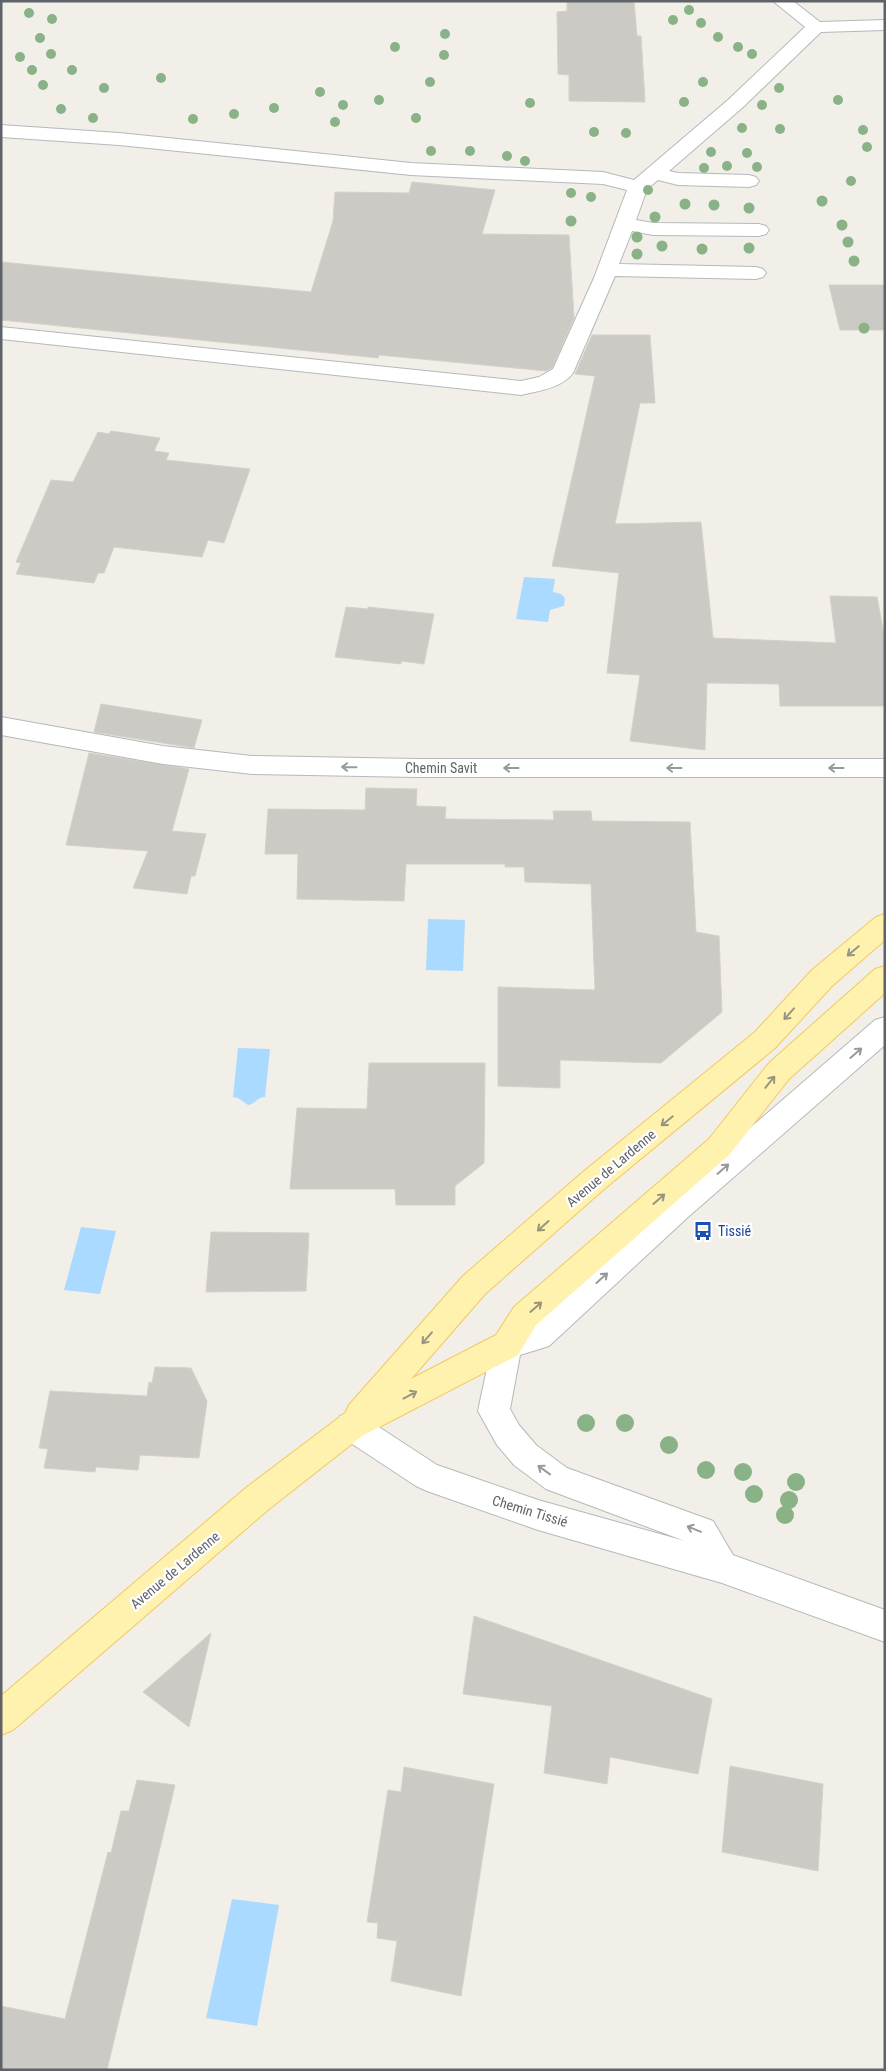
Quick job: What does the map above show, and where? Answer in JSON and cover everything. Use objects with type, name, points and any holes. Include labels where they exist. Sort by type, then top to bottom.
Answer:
[{"type":"main road","name":"Avenue de Lardenne","points":[[351,1426],[474,1285],[593,1181],[765,1040],[822,978],[885,924]]},
{"type":"main road","points":[[507,1345],[525,1316],[718,1147],[779,1071],[885,977]]},
{"type":"main road","name":"Avenue de Lardenne","points":[[1,1718],[258,1498],[351,1426],[507,1345]]},
{"type":"street","points":[[782,1],[816,27],[885,25]]},
{"type":"street","points":[[1,333],[521,388],[546,382],[562,373],[607,270],[623,222],[638,187],[735,104],[816,27]]},
{"type":"street","points":[[1,131],[118,140],[411,169],[603,178],[638,187]]},
{"type":"street","points":[[655,173],[678,179],[749,181]]},
{"type":"street","points":[[623,222],[653,229],[759,230]]},
{"type":"street","points":[[607,270],[756,272]]},
{"type":"street","name":"Chemin Savit","points":[[1,726],[163,755],[252,765],[416,768],[885,768]]},
{"type":"street","name":"Avenue de Lardenne","points":[[507,1345],[538,1336],[678,1208],[885,1028]]},
{"type":"street","points":[[507,1345],[494,1411],[508,1435],[525,1456],[557,1479],[702,1532],[722,1567]]},
{"type":"street","name":"Chemin Tissié","points":[[351,1426],[427,1476],[538,1515],[722,1567],[885,1626]]},
{"type":"water","points":[[524,577],[555,579],[553,592],[561,594],[565,598],[564,606],[550,610],[548,622],[516,619]]},
{"type":"water","points":[[428,919],[465,920],[463,971],[426,970]]},
{"type":"water","points":[[238,1048],[270,1049],[265,1097],[248,1105],[233,1097]]},
{"type":"water","points":[[81,1227],[116,1231],[100,1294],[64,1290]]},
{"type":"water","points":[[232,1899],[279,1905],[257,2026],[206,2018]]},
{"type":"building","points":[[567,1],[634,1],[637,36],[641,36],[645,102],[569,101],[569,75],[558,74],[557,12],[567,11]]},
{"type":"building","points":[[412,182],[495,190],[482,234],[569,235],[574,318],[552,368],[546,371],[379,355],[378,358],[1,320],[1,262],[311,292],[333,221],[335,192],[409,193]]},
{"type":"building","points":[[829,285],[885,285],[885,330],[840,330]]},
{"type":"building","points":[[592,335],[650,335],[655,403],[640,403],[615,524],[701,522],[713,638],[836,643],[830,596],[877,597],[885,640],[885,706],[780,706],[779,684],[707,683],[705,750],[630,741],[640,675],[607,673],[619,573],[552,566],[595,376],[575,374]]},
{"type":"building","points":[[111,431],[160,438],[154,451],[169,453],[166,460],[250,469],[224,543],[208,540],[202,557],[114,547],[104,573],[98,573],[94,583],[16,574],[21,563],[16,562],[51,480],[73,482],[98,432],[109,434]]},
{"type":"building","points":[[346,607],[368,609],[368,607],[434,614],[424,664],[401,661],[401,664],[335,657]]},
{"type":"building","points":[[101,704],[202,720],[194,748],[94,732]]},
{"type":"building","points":[[89,753],[189,769],[172,831],[206,834],[195,876],[191,876],[187,894],[133,888],[148,851],[66,845]]},
{"type":"building","points":[[366,788],[417,789],[416,806],[446,807],[445,819],[554,820],[553,811],[591,811],[592,821],[690,822],[696,932],[719,936],[722,1012],[661,1063],[560,1060],[560,1088],[498,1086],[498,987],[595,990],[591,884],[525,882],[524,867],[505,867],[505,864],[406,864],[404,901],[297,899],[298,854],[265,854],[268,809],[365,810]]},
{"type":"building","points":[[369,1063],[485,1063],[484,1163],[455,1186],[455,1205],[396,1205],[395,1189],[290,1189],[297,1108],[367,1109]]},
{"type":"building","points":[[211,1232],[309,1233],[306,1291],[206,1292]]},
{"type":"building","points":[[155,1367],[191,1368],[207,1401],[199,1458],[140,1455],[138,1470],[96,1467],[95,1472],[44,1468],[48,1449],[39,1448],[50,1391],[147,1396],[149,1382],[152,1383]]},
{"type":"building","points":[[474,1616],[712,1699],[698,1774],[610,1757],[607,1784],[544,1773],[552,1706],[463,1694]]},
{"type":"building","points":[[211,1633],[189,1727],[143,1692]]},
{"type":"building","points":[[730,1766],[823,1784],[818,1871],[722,1852]]},
{"type":"building","points":[[404,1767],[494,1784],[461,1996],[391,1981],[397,1941],[377,1938],[378,1923],[367,1922],[388,1790],[401,1792]]},
{"type":"building","points":[[137,1780],[175,1785],[107,2070],[1,2070],[1,2006],[65,2019],[108,1852],[111,1853],[121,1811],[129,1811]]},
{"type":"place","name":"Tissié","points":[[703,1231]]}]
